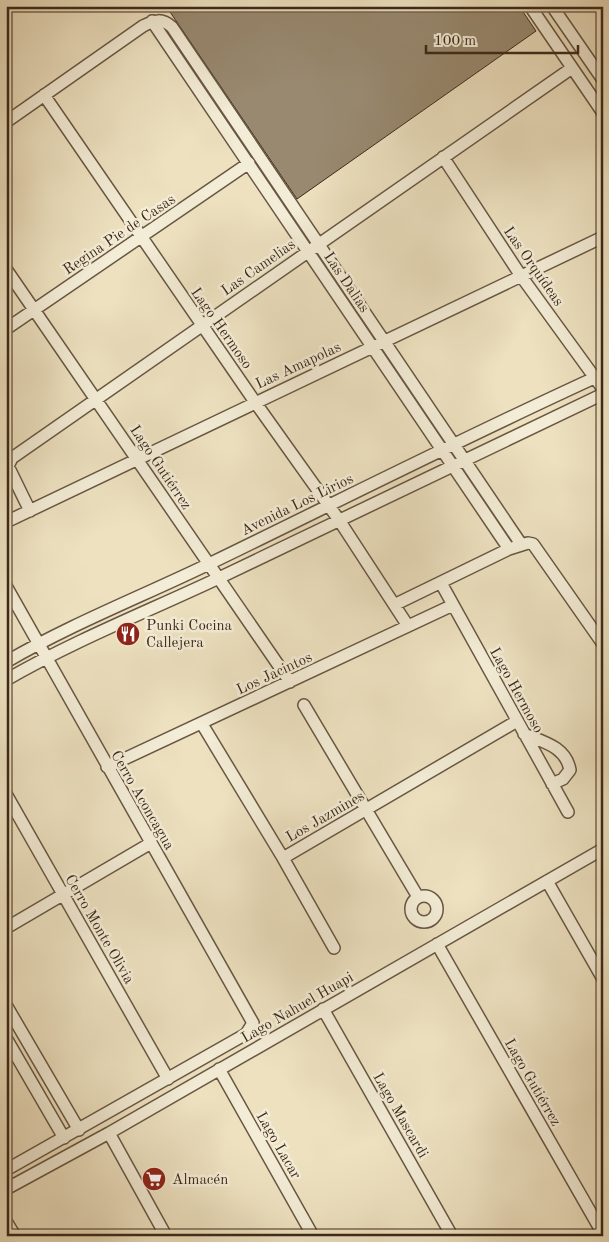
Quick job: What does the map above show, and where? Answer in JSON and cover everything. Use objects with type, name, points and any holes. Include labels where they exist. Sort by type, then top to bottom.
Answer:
[{"type":"street","points":[[530,6],[603,113]]},
{"type":"street","points":[[552,6],[603,80]]},
{"type":"street","points":[[6,122],[152,21]]},
{"type":"street","name":"Las Dalias","points":[[152,21],[166,21],[172,26],[521,544],[533,544],[603,644]]},
{"type":"street","name":"Las Dalias","points":[[152,21],[509,549]]},
{"type":"street","name":"Las Camelias","points":[[30,511],[8,466],[12,458],[307,250],[572,68]]},
{"type":"street","name":"Lago Hermoso","points":[[44,95],[255,402],[339,520],[396,604],[408,626]]},
{"type":"street","name":"Las Orquídeas","points":[[442,157],[521,276],[599,376],[603,389]]},
{"type":"street","name":"Regina Pie de Casas","points":[[7,326],[35,310],[249,163]]},
{"type":"street","name":"Las Amapolas","points":[[6,522],[603,237]]},
{"type":"street","name":"Lago Gutiérrez","points":[[6,269],[290,682]]},
{"type":"street","name":"Avenida Los Lirios","points":[[6,662],[39,643],[209,564],[327,505],[599,376]]},
{"type":"street","points":[[6,680],[47,656],[219,578],[452,464],[603,394]]},
{"type":"street","points":[[396,604],[521,544]]},
{"type":"street","name":"Lago Hermoso","points":[[441,583],[568,812]]},
{"type":"street","name":"Cerro Aconcagua","points":[[6,586],[250,1017],[252,1028]]},
{"type":"street","name":"Los Jacintos","points":[[107,767],[453,605]]},
{"type":"street","points":[[304,705],[418,897]]},
{"type":"street","name":"Los Jazmines","points":[[202,724],[283,858],[517,721]]},
{"type":"street","points":[[524,734],[562,752],[568,761],[570,770],[563,779],[552,784]]},
{"type":"street","name":"Cerro Monte Olivia","points":[[6,794],[168,1079]]},
{"type":"street","points":[[6,928],[151,843]]},
{"type":"street","name":"Lago Nahuel Huapi","points":[[6,1189],[109,1133],[603,849]]},
{"type":"street","points":[[283,858],[334,948]]},
{"type":"street","points":[[547,881],[603,979]]},
{"type":"street","name":"Lago Gutiérrez","points":[[438,944],[603,1234]]},
{"type":"street","points":[[6,1006],[79,1150]]},
{"type":"street","name":"Lago Mascardi","points":[[323,1009],[452,1236]]},
{"type":"street","name":"Lago Nahuel Huapi","points":[[6,1170],[246,1034],[252,1028]]},
{"type":"street","points":[[6,1038],[71,1134]]},
{"type":"street","name":"Lago Lacar","points":[[219,1069],[313,1236]]},
{"type":"street","points":[[109,1133],[166,1236]]},
{"type":"street","points":[[6,1221],[14,1236]]},
{"type":"building","points":[[166,6],[519,6],[536,31],[297,199]]},
{"type":"place","name":"Punki Cocina Callejera","points":[[128,634]]},
{"type":"place","name":"Almacén","points":[[154,1179]]}]
